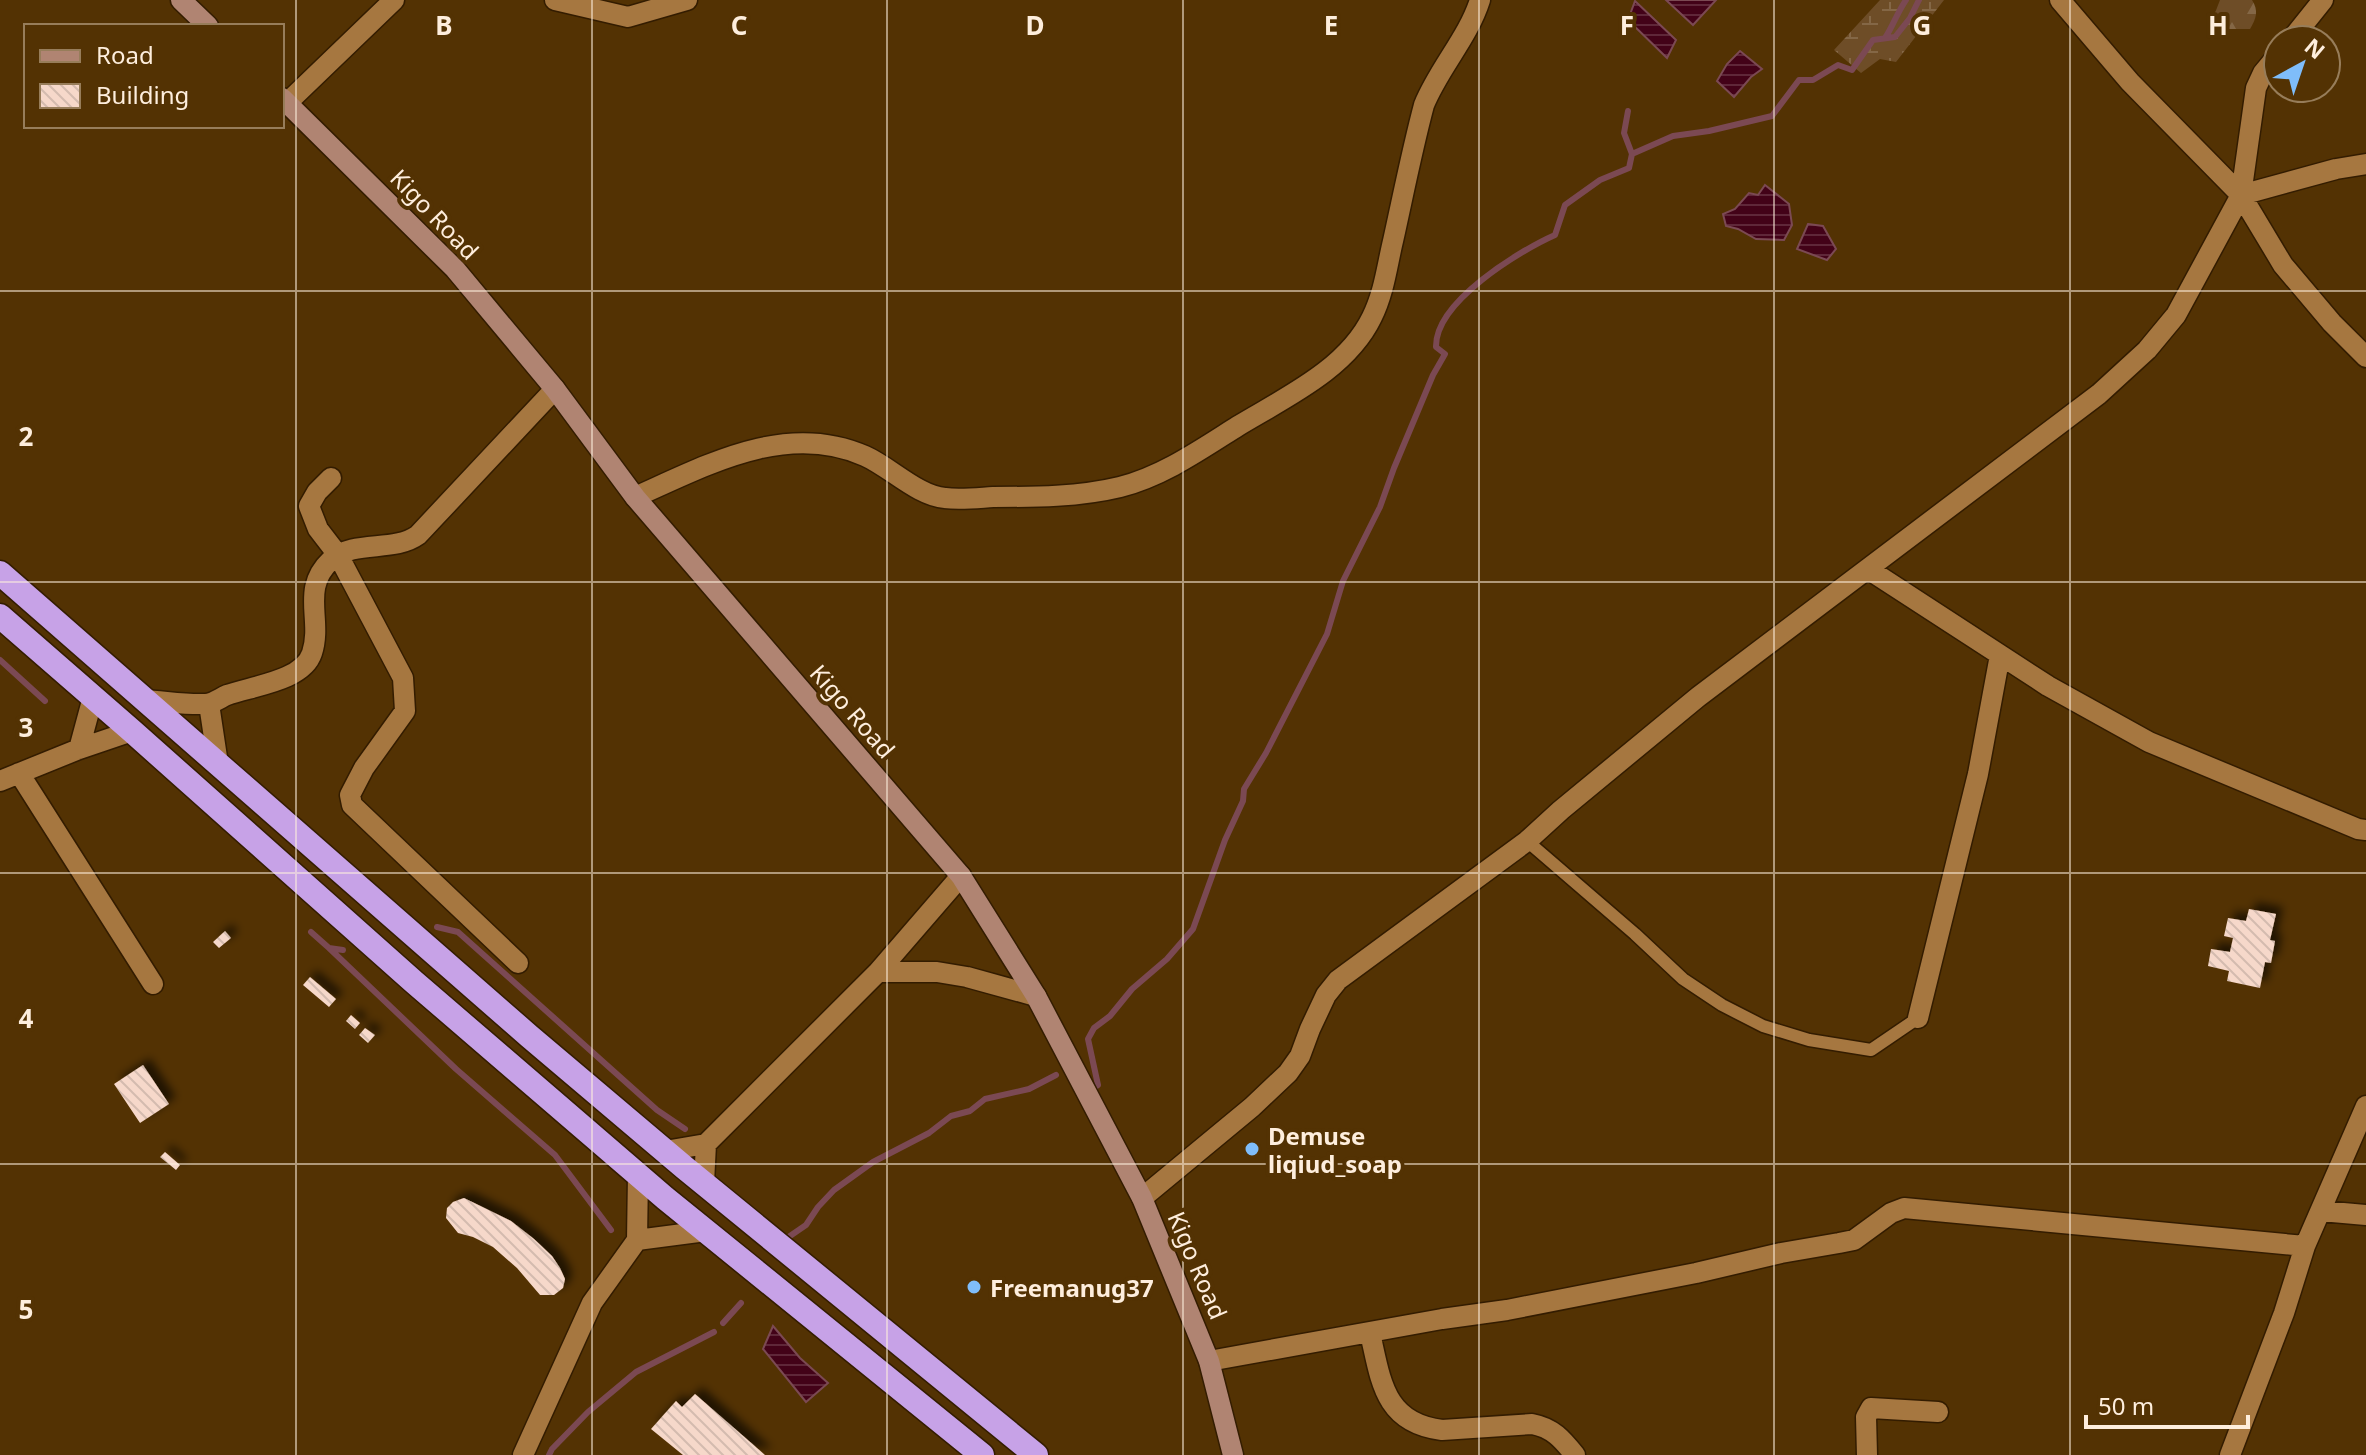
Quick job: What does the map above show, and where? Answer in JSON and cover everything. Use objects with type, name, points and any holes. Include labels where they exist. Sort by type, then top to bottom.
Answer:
[{"type":"highway","points":[[0,573],[529,1036],[1036,1455]]},
{"type":"highway","points":[[0,616],[414,982],[638,1175],[982,1455]]},
{"type":"street","points":[[181,0],[206,24]]},
{"type":"street","points":[[285,100],[394,0]]},
{"type":"street","points":[[555,0],[628,17],[687,0]]},
{"type":"street","points":[[635,497],[724,457],[779,443],[838,446],[883,464],[920,490],[944,498],[1038,497],[1097,491],[1121,486],[1172,467],[1319,377],[1360,338],[1380,299],[1424,105],[1471,23],[1480,0]]},
{"type":"street","points":[[2060,0],[2130,82],[2241,195],[2283,265],[2332,323],[2366,357]]},
{"type":"street","points":[[2304,24],[2323,0]]},
{"type":"street","points":[[1142,1198],[1252,1107],[1288,1073],[1300,1056],[1326,995],[1338,980],[1527,841],[1698,697],[2099,394],[2147,350],[2176,315],[2241,195],[2253,100],[2262,76]]},
{"type":"street","name":"Kigo Road","points":[[285,100],[455,269],[555,389],[635,497],[961,876],[1036,996],[1142,1198],[1209,1361],[1233,1455]]},
{"type":"street","points":[[2241,195],[2366,164]]},
{"type":"street","points":[[144,700],[209,704],[226,695],[289,675],[306,663],[312,654],[314,641],[315,582],[330,562],[338,555],[359,548],[407,542],[418,535],[555,389]]},
{"type":"street","points":[[331,478],[309,506],[318,529],[338,555],[403,678],[405,711],[364,768],[350,795],[352,805],[518,963]]},
{"type":"street","points":[[1868,569],[2048,686],[2149,742],[2366,830]]},
{"type":"street","points":[[1918,1018],[1978,774],[2000,655]]},
{"type":"street","points":[[79,749],[93,697]]},
{"type":"street","points":[[209,704],[218,764]]},
{"type":"street","points":[[132,731],[9,777],[153,984]]},
{"type":"street","points":[[665,1151],[706,1144],[878,972],[961,876]]},
{"type":"street","points":[[878,972],[937,972],[1036,996]]},
{"type":"street","points":[[2230,1455],[2284,1313],[2305,1246],[2366,1106]]},
{"type":"street","points":[[704,1183],[706,1144]]},
{"type":"street","points":[[523,1455],[592,1303],[637,1240],[638,1175]]},
{"type":"street","points":[[1209,1361],[1507,1310],[1854,1240],[1891,1213],[1904,1208],[2305,1246]]},
{"type":"street","points":[[2321,1211],[2366,1215]]},
{"type":"street","points":[[637,1240],[706,1231]]},
{"type":"street","points":[[1370,1333],[1388,1398],[1404,1418],[1442,1430],[1532,1424],[1545,1426],[1560,1436],[1575,1455]]},
{"type":"street","points":[[1867,1455],[1866,1417],[1871,1408],[1938,1412]]},
{"type":"lane","points":[[1527,841],[1683,979],[1722,1005],[1763,1026],[1809,1040],[1871,1050],[1918,1018]]},
{"type":"green space","points":[[1880,0],[1944,0],[1896,62],[1880,59],[1861,73],[1834,50]]},
{"type":"green space","points":[[2220,0],[2252,0],[2256,15],[2250,29],[2226,29],[2215,13]]},
{"type":"shaded area","points":[[1666,0],[1716,0],[1693,25]]},
{"type":"shaded area","points":[[1635,1],[1676,40],[1667,58],[1628,20]]},
{"type":"shaded area","points":[[1740,51],[1762,69],[1734,97],[1717,81],[1727,64]]},
{"type":"shaded area","points":[[1765,185],[1789,204],[1792,225],[1784,240],[1756,239],[1726,226],[1723,214],[1735,209],[1749,193],[1758,195]]},
{"type":"shaded area","points":[[1808,224],[1823,226],[1836,249],[1827,260],[1797,249]]},
{"type":"shaded area","points":[[773,1326],[800,1358],[828,1383],[806,1402],[763,1349]]},
{"type":"building","points":[[2249,909],[2276,914],[2270,940],[2275,941],[2271,963],[2265,962],[2260,988],[2227,981],[2229,971],[2208,966],[2211,949],[2230,952],[2233,938],[2224,936],[2228,918],[2246,921]]},
{"type":"building","points":[[225,931],[231,938],[219,948],[213,942]]},
{"type":"building","points":[[310,977],[336,999],[329,1007],[303,985]]},
{"type":"building","points":[[351,1015],[360,1023],[355,1029],[346,1021]]},
{"type":"building","points":[[365,1028],[375,1035],[368,1043],[359,1035]]},
{"type":"building","points":[[143,1065],[169,1104],[140,1123],[114,1084]]},
{"type":"building","points":[[165,1152],[180,1165],[176,1170],[160,1157]]},
{"type":"building","points":[[464,1198],[511,1221],[534,1239],[560,1268],[565,1279],[563,1288],[554,1295],[540,1295],[517,1268],[493,1247],[458,1233],[446,1218],[447,1208]]},
{"type":"building","points":[[695,1394],[765,1455],[683,1455],[651,1429],[676,1401],[682,1407]]},
{"type":"waterway","points":[[1885,38],[1906,0]]},
{"type":"waterway","points":[[1632,154],[1673,136],[1772,116],[1799,80],[1813,80],[1838,65],[1852,70],[1873,40],[1895,37],[1919,0]]},
{"type":"waterway","points":[[1092,1089],[1098,1085],[1088,1039],[1094,1028],[1110,1016],[1132,989],[1167,959],[1193,929],[1225,840],[1243,801],[1244,789],[1266,753],[1327,634],[1343,581],[1380,507],[1433,375],[1445,354],[1436,347],[1439,330],[1449,313],[1482,280],[1521,253],[1555,235],[1565,205],[1600,180],[1629,168],[1632,154],[1624,133],[1628,111]]},
{"type":"waterway","points":[[0,660],[45,701]]},
{"type":"waterway","points":[[437,927],[458,932],[657,1110],[685,1129]]},
{"type":"waterway","points":[[311,932],[329,948],[343,950]]},
{"type":"waterway","points":[[329,948],[456,1069],[555,1155],[611,1230]]},
{"type":"waterway","points":[[790,1236],[806,1225],[834,1190],[873,1162],[929,1133],[951,1116],[970,1111],[985,1099],[1029,1089],[1056,1075]]},
{"type":"waterway","points":[[723,1323],[741,1303]]},
{"type":"waterway","points":[[549,1455],[588,1412],[636,1372],[714,1332]]},
{"type":"place","name":"Demuse liqiud_soap","points":[[1252,1149]]},
{"type":"place","name":"Freemanug37","points":[[974,1287]]}]
